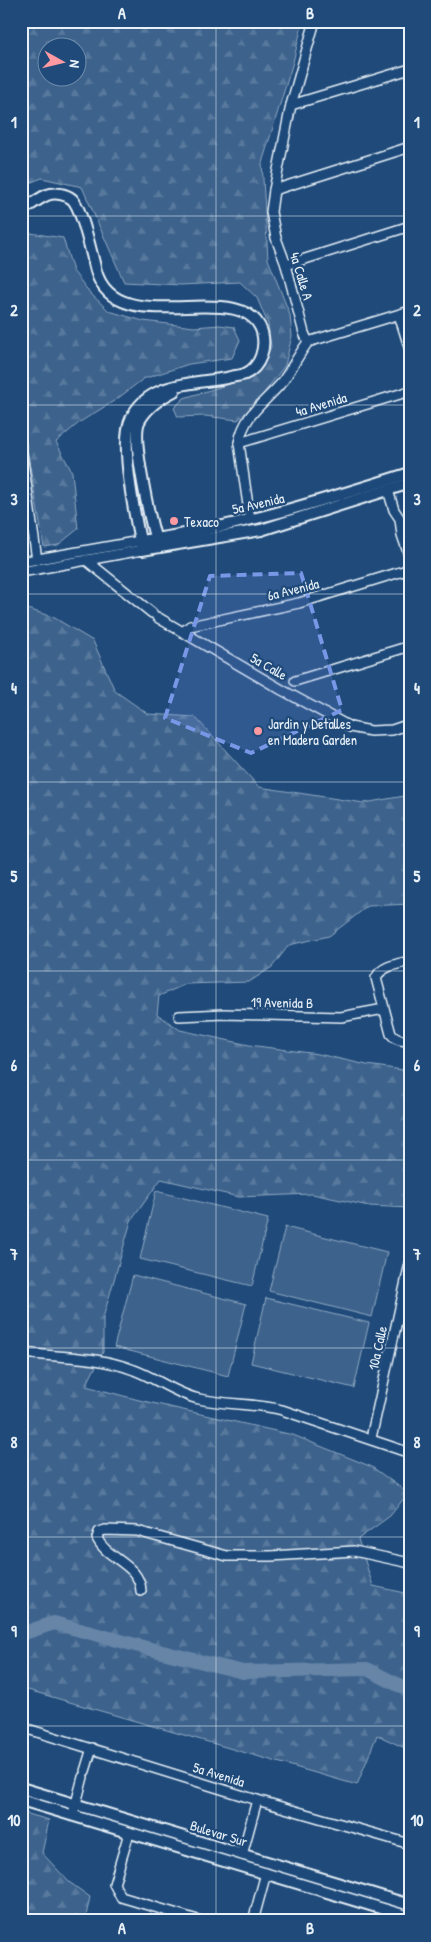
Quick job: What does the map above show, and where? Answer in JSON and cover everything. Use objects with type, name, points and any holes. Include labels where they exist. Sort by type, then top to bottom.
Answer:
[{"type":"main road","points":[[21,204],[44,190],[52,188],[61,189],[71,194],[79,201],[84,210],[100,270],[105,281],[112,289],[134,301],[152,306]]},
{"type":"main road","points":[[21,211],[48,195],[62,194],[73,200],[80,215],[99,280],[113,296],[134,306],[236,308],[252,317],[261,330],[264,345],[258,364],[246,374],[159,390],[142,402],[130,420],[128,476],[141,545]]},
{"type":"main road","points":[[157,543],[136,441],[139,421],[156,400],[188,384]]},
{"type":"main road","name":"5a Avenida","points":[[157,543],[285,512],[410,473]]},
{"type":"main road","name":"5a Avenida","points":[[141,545],[261,530],[410,484]]},
{"type":"main road","name":"Bulevar Sur","points":[[21,1788],[242,1855],[409,1901]]},
{"type":"main road","name":"Bulevar Sur","points":[[21,1800],[410,1916]]},
{"type":"street","name":"4a Calle A","points":[[308,342],[286,265],[276,238],[271,212],[291,105],[315,21]]},
{"type":"street","points":[[291,105],[410,69]]},
{"type":"street","points":[[274,190],[410,147]]},
{"type":"street","points":[[286,265],[410,226]]},
{"type":"street","points":[[250,520],[239,443],[241,433],[250,415],[282,382],[308,342],[410,311]]},
{"type":"street","points":[[399,315],[410,350]]},
{"type":"street","name":"4a Avenida","points":[[239,443],[410,391]]},
{"type":"street","points":[[21,447],[24,484],[37,560]]},
{"type":"street","points":[[388,490],[397,530],[402,535],[410,558]]},
{"type":"street","name":"5a Avenida","points":[[21,562],[141,545]]},
{"type":"street","name":"5a Avenida","points":[[21,572],[86,560],[141,545]]},
{"type":"street","name":"5a Calle","points":[[86,560],[155,615],[282,690],[350,727],[371,731],[392,730],[410,724]]},
{"type":"street","name":"6a Avenida","points":[[183,632],[190,626],[299,604],[410,570]]},
{"type":"street","points":[[294,681],[410,646]]},
{"type":"street","points":[[410,961],[387,968],[379,973],[376,978],[388,1028],[394,1038],[400,1040],[410,1039]]},
{"type":"street","name":"19 Avenida B","points":[[179,1016],[224,1014],[341,1017],[384,1009]]},
{"type":"street","name":"10a Calle","points":[[371,1438],[410,1263]]},
{"type":"street","points":[[21,1353],[104,1361],[132,1369],[164,1385],[199,1399],[262,1405],[303,1415],[410,1453]]},
{"type":"street","points":[[141,1591],[138,1581],[126,1564],[101,1546],[97,1538],[102,1531],[138,1531],[227,1556],[271,1556],[354,1551],[410,1563]]},
{"type":"street","name":"5a Avenida","points":[[21,1727],[257,1800],[410,1844]]},
{"type":"street","points":[[72,1816],[92,1748]]},
{"type":"street","points":[[242,1855],[257,1800]]},
{"type":"street","points":[[129,1833],[114,1884],[121,1898],[201,1921]]},
{"type":"street","points":[[253,1921],[266,1873]]},
{"type":"highlighted area","points":[[301,573],[342,710],[251,753],[165,718],[210,576]]},
{"type":"green space","points":[[21,21],[303,21],[293,62],[262,163],[268,259],[290,315],[292,336],[285,365],[258,401],[238,420],[205,416],[178,417],[174,408],[184,398],[236,382],[258,372],[271,347],[268,324],[257,298],[240,282],[181,285],[124,282],[82,187],[42,178],[21,186]]},
{"type":"green space","points":[[30,233],[63,238],[73,271],[90,293],[109,311],[143,321],[194,327],[220,325],[234,327],[240,340],[232,358],[189,364],[143,379],[117,399],[80,422],[56,442],[72,472],[78,529],[58,545],[44,547],[21,414],[21,237]]},
{"type":"green space","points":[[21,607],[53,617],[93,641],[115,691],[148,714],[195,717],[259,787],[364,803],[410,795],[410,904],[368,906],[329,936],[289,945],[272,967],[249,982],[186,984],[159,996],[157,1014],[180,1030],[249,1045],[318,1054],[367,1065],[410,1071],[410,1208],[369,1206],[312,1194],[239,1197],[161,1179],[131,1221],[103,1318],[103,1352],[86,1386],[293,1435],[372,1467],[408,1493],[390,1516],[358,1539],[373,1586],[410,1594],[410,1759],[405,1748],[377,1735],[357,1785],[21,1688]]},
{"type":"green space","points":[[156,1191],[268,1219],[252,1286],[140,1259]]},
{"type":"green space","points":[[285,1227],[387,1252],[372,1317],[269,1291]]},
{"type":"green space","points":[[133,1275],[246,1304],[228,1376],[114,1347]]},
{"type":"green space","points":[[266,1298],[369,1323],[354,1388],[251,1363]]},
{"type":"green space","points":[[21,1812],[49,1820],[42,1853],[69,1882],[90,1897],[85,1921],[21,1921]]},
{"type":"waterway","points":[[21,1634],[54,1623],[243,1672],[367,1669],[410,1691]]},
{"type":"place","name":"Texaco","points":[[174,521]]},
{"type":"place","name":"Jardin y Detalles en Madera Garden","points":[[258,731]]}]
